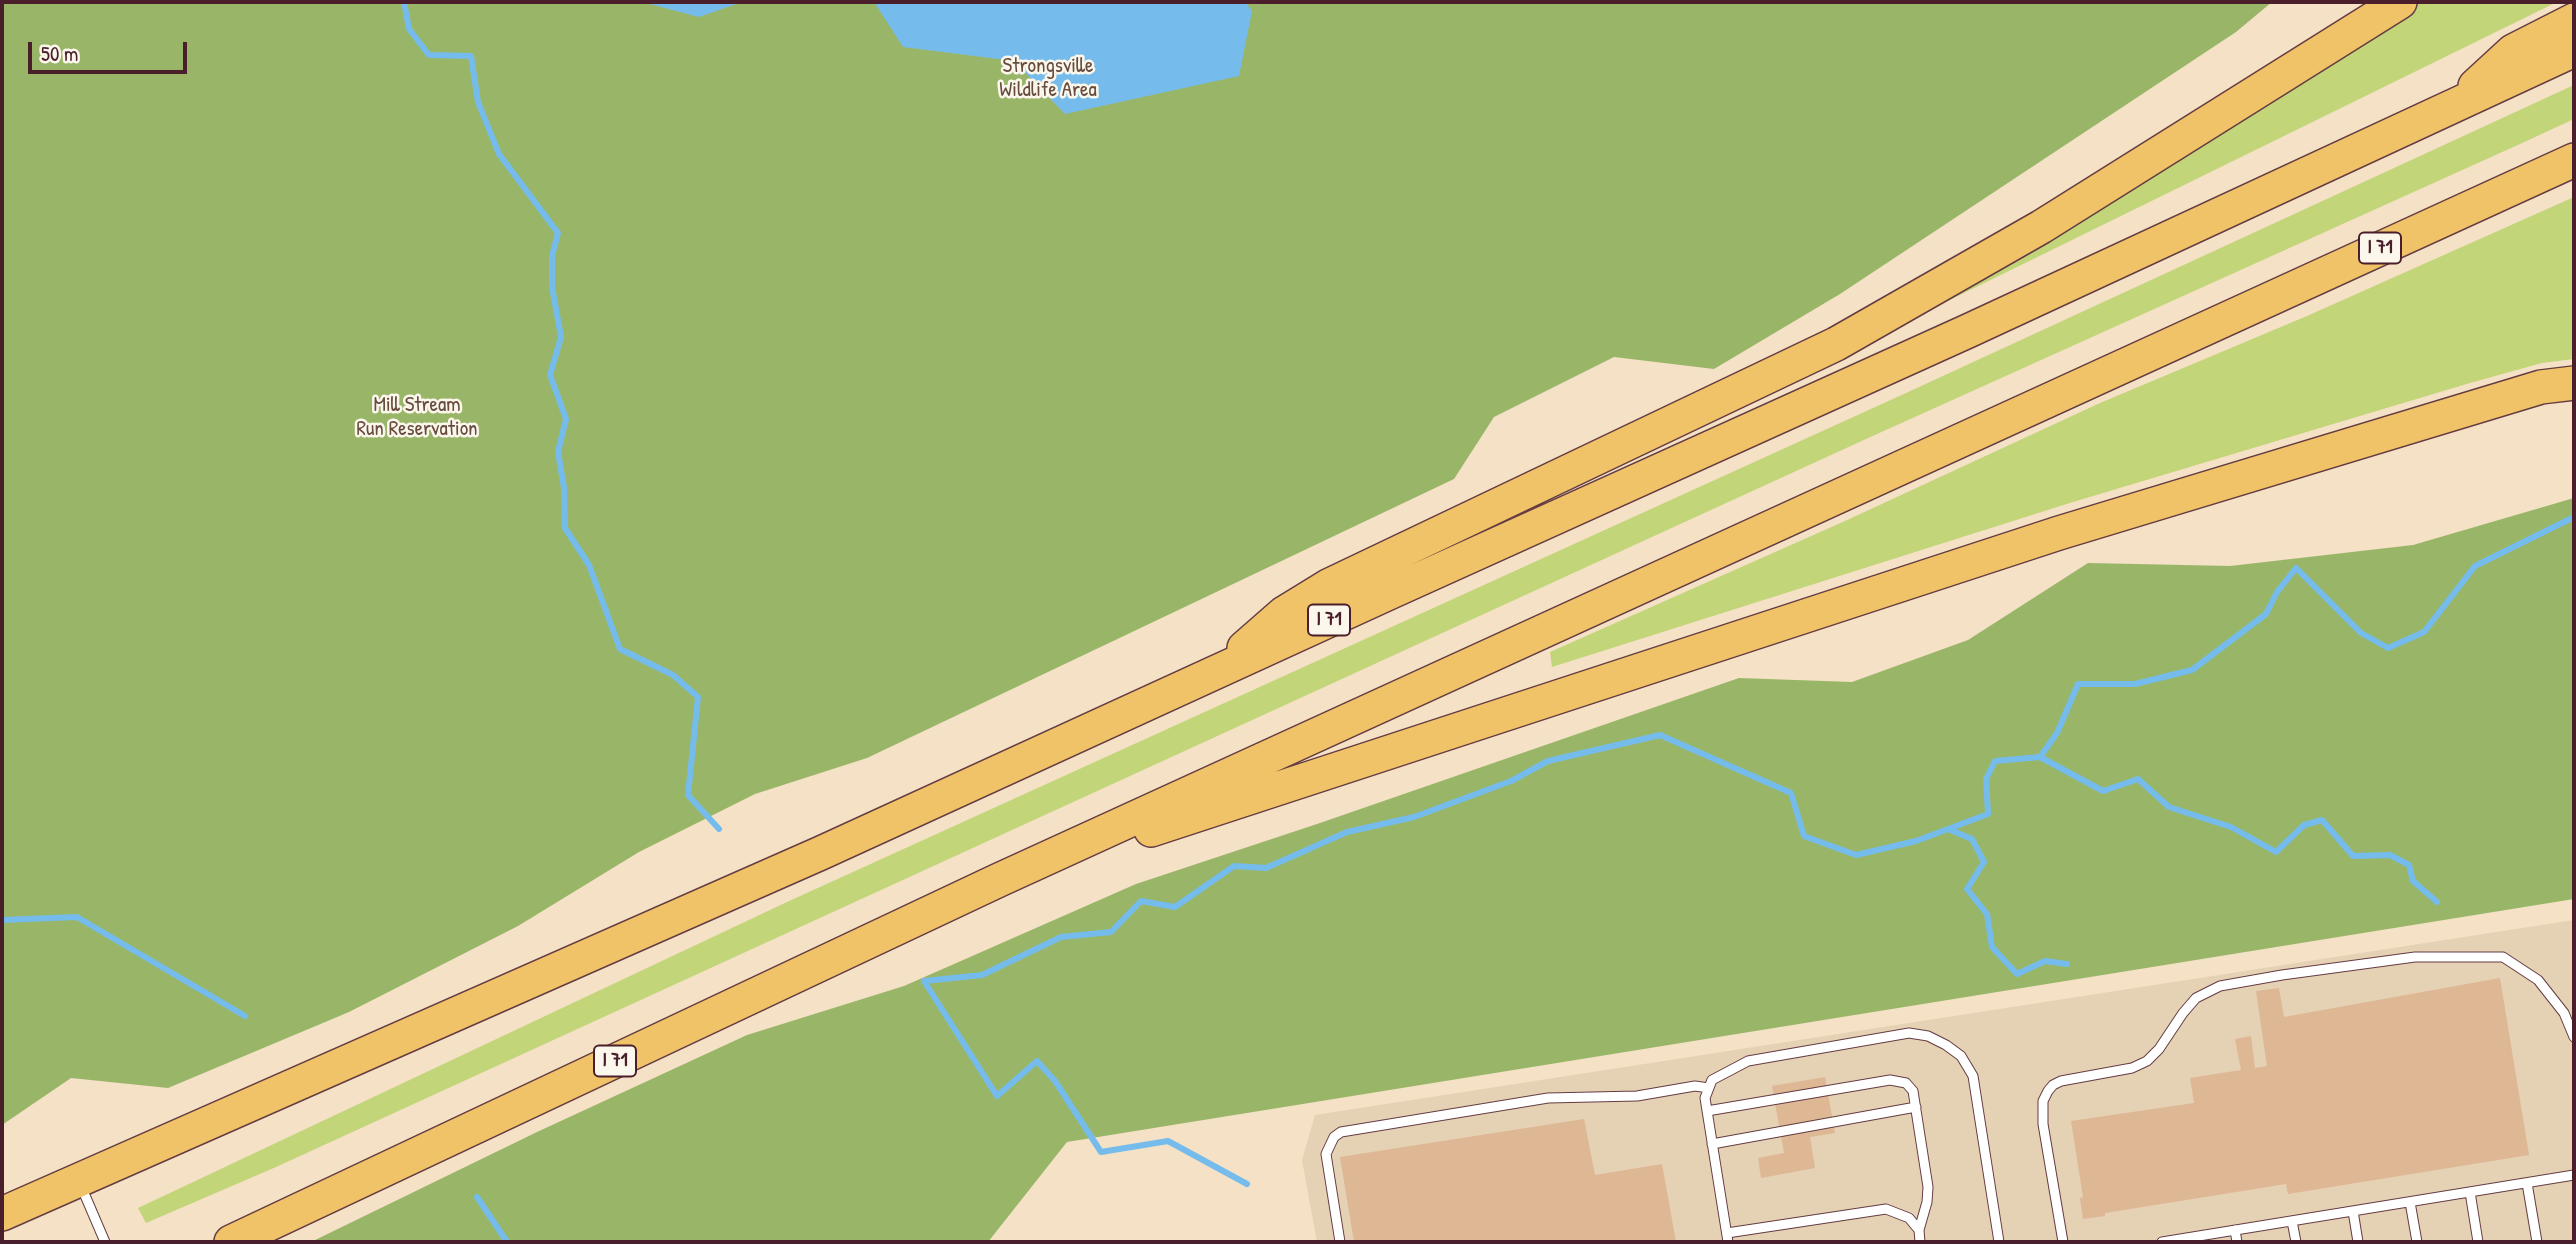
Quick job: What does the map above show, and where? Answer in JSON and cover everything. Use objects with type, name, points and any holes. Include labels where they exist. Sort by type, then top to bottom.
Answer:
[{"type":"highway","points":[[1215,673],[1284,613],[1328,586],[1836,344],[2041,227],[2400,2]]},
{"type":"highway","points":[[2458,103],[2513,51],[2574,20]]},
{"type":"highway","name":"I 71","points":[[2,1214],[821,853],[1968,331],[2574,50]]},
{"type":"highway","name":"I 71","points":[[231,1242],[999,880],[2574,160]]},
{"type":"highway","points":[[2463,210],[2574,171]]},
{"type":"highway","points":[[999,880],[2059,533],[2541,387],[2574,383]]},
{"type":"lane","points":[[2063,1242],[2043,1124],[2043,1101],[2048,1091],[2061,1081],[2132,1068],[2147,1061],[2196,998],[2220,986],[2415,957],[2503,957],[2538,980],[2564,1013],[2574,1037]]},
{"type":"lane","points":[[1919,1230],[1909,1219],[1886,1209],[1728,1238],[1705,1098],[1712,1080],[1748,1061],[1885,1035],[1909,1033],[1928,1036],[1946,1045],[1961,1056],[1973,1076],[1999,1242]]},
{"type":"lane","points":[[1707,1111],[1890,1080],[1906,1083],[1913,1091],[1928,1188],[1919,1230],[1920,1242]]},
{"type":"lane","points":[[1340,1242],[1326,1154],[1330,1144],[1341,1132],[1548,1098],[1637,1097],[1695,1086],[1709,1087]]},
{"type":"lane","points":[[1712,1143],[1916,1107]]},
{"type":"lane","points":[[2162,1242],[2574,1175]]},
{"type":"lane","points":[[79,1180],[104,1242]]},
{"type":"lane","points":[[2527,1183],[2536,1242]]},
{"type":"lane","points":[[2470,1192],[2478,1242]]},
{"type":"lane","points":[[2410,1202],[2417,1242]]},
{"type":"lane","points":[[2353,1211],[2358,1242]]},
{"type":"lane","points":[[2292,1221],[2296,1242]]},
{"type":"lane","points":[[2235,1230],[2237,1242]]},
{"type":"shaded area","points":[[2574,920],[2574,1242],[1317,1242],[1302,1160],[1315,1115]]},
{"type":"green space","name":"Mill Stream Run Reservation","points":[[2,2],[2272,2],[2236,32],[1840,294],[1714,369],[1614,357],[1494,417],[1454,479],[867,758],[755,794],[639,852],[518,926],[349,1012],[168,1088],[71,1078],[2,1125]]},
{"type":"green space","points":[[2419,2],[2557,2],[1909,320],[2336,53]]},
{"type":"green space","points":[[2574,85],[2574,119],[2520,144],[1866,439],[276,1167],[146,1223],[138,1208],[787,902],[1906,393]]},
{"type":"green space","points":[[2574,197],[2574,359],[2542,363],[2470,383],[2073,502],[1552,667],[1550,652],[1845,521],[2100,403],[2307,316]]},
{"type":"green space","points":[[2574,498],[2574,899],[1067,1142],[988,1242],[311,1242],[537,1132],[747,1035],[904,986],[1136,884],[1739,678],[1852,682],[1968,640],[2088,563],[2230,566],[2413,545]]},
{"type":"water","points":[[642,2],[742,2],[699,17]]},
{"type":"water","points":[[874,2],[1245,2],[1252,11],[1239,76],[1065,114],[1014,61],[903,47]]},
{"type":"building","points":[[2500,978],[2529,1155],[2288,1194],[2286,1184],[2105,1213],[2105,1216],[2083,1219],[2080,1198],[2083,1197],[2071,1121],[2194,1103],[2190,1078],[2241,1070],[2235,1039],[2251,1036],[2255,1068],[2267,1066],[2256,991],[2279,988],[2284,1017]]},
{"type":"building","points":[[1825,1077],[1835,1133],[1810,1137],[1815,1168],[1761,1178],[1758,1158],[1784,1153],[1772,1086]]},
{"type":"building","points":[[1584,1119],[1595,1175],[1662,1164],[1676,1242],[1354,1242],[1340,1157]]},
{"type":"waterway","points":[[404,2],[409,29],[429,55],[471,56],[478,102],[499,154],[558,233],[552,256],[552,287],[561,337],[550,375],[566,419],[558,452],[564,488],[565,528],[589,565],[620,649],[673,675],[698,697],[688,795],[719,829]]},
{"type":"waterway","points":[[1247,1184],[1168,1141],[1101,1152],[1055,1081],[1037,1061],[997,1096],[924,981],[982,975],[1061,937],[1111,932],[1141,901],[1175,907],[1234,866],[1266,868],[1347,832],[1414,817],[1511,781],[1548,761],[1660,735],[1791,793],[1804,836],[1856,855],[1916,841],[1988,814],[1986,779],[1995,761],[2040,757],[2057,733],[2078,684],[2135,684],[2192,670],[2266,614],[2277,592],[2296,568],[2361,633],[2388,648],[2424,632],[2475,566],[2574,517]]},
{"type":"waterway","points":[[2040,757],[2103,791],[2138,779],[2169,807],[2231,827],[2276,852],[2304,825],[2322,820],[2353,856],[2390,855],[2409,865],[2413,881],[2437,902]]},
{"type":"waterway","points":[[1948,829],[1972,839],[1984,862],[1967,889],[1987,914],[1992,947],[2017,974],[2045,961],[2067,964]]},
{"type":"waterway","points":[[2,920],[77,917],[245,1016]]},
{"type":"waterway","points":[[477,1197],[507,1242]]},
{"type":"park label","name":"Strongsville Wildlife Area","points":[[1048,78]]}]
